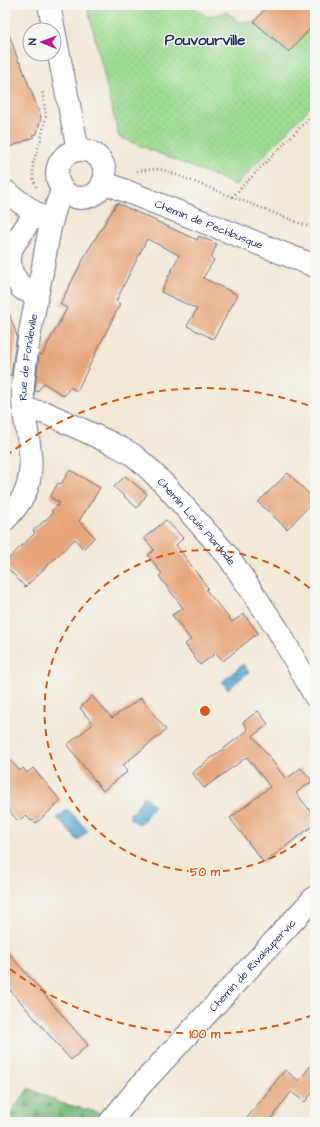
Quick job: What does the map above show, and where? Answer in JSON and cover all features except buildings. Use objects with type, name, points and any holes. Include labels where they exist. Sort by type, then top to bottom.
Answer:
[{"type":"street","points":[[49,5],[78,150]]},
{"type":"street","points":[[84,150],[91,153],[101,162],[112,185],[100,188],[95,193],[82,198],[69,195],[59,184],[57,169],[64,156],[70,152],[84,150]]},
{"type":"street","name":"Chemin de Pechbusque","points":[[112,185],[315,266]]},
{"type":"street","name":"Rue de Fondeville","points":[[5,520],[27,490],[30,472],[30,452],[24,412],[23,387],[29,339],[37,295],[43,219],[57,202],[63,190]]},
{"type":"street","points":[[5,191],[43,219],[11,249],[10,260],[11,271],[22,289],[37,295]]},
{"type":"street","name":"Chemin Louis Plantade","points":[[24,412],[46,412],[132,454],[147,467],[167,487],[228,556],[278,630],[315,696]]},
{"type":"street","name":"Chemin de Rivalsupervic","points":[[110,1122],[139,1087],[315,897]]},
{"type":"path","points":[[41,85],[46,116],[41,139],[33,163],[33,177],[43,219]]},
{"type":"path","points":[[232,197],[315,112]]},
{"type":"path","points":[[112,185],[131,171],[156,169],[164,170],[315,229]]},
{"type":"green space","points":[[87,5],[192,5],[207,17],[226,12],[240,22],[254,22],[289,52],[315,23],[315,102],[236,185],[119,137]]},
{"type":"green space","points":[[29,1088],[61,1103],[135,1122],[5,1122]]},
{"type":"water","points":[[243,664],[249,672],[228,689],[222,682]]},
{"type":"water","points":[[143,797],[146,797],[153,804],[153,807],[141,824],[130,818],[130,813],[133,813]]},
{"type":"water","points":[[68,809],[88,831],[78,841],[57,818]]},
{"type":"district","name":"Pouvourville","points":[[205,40]]}]
